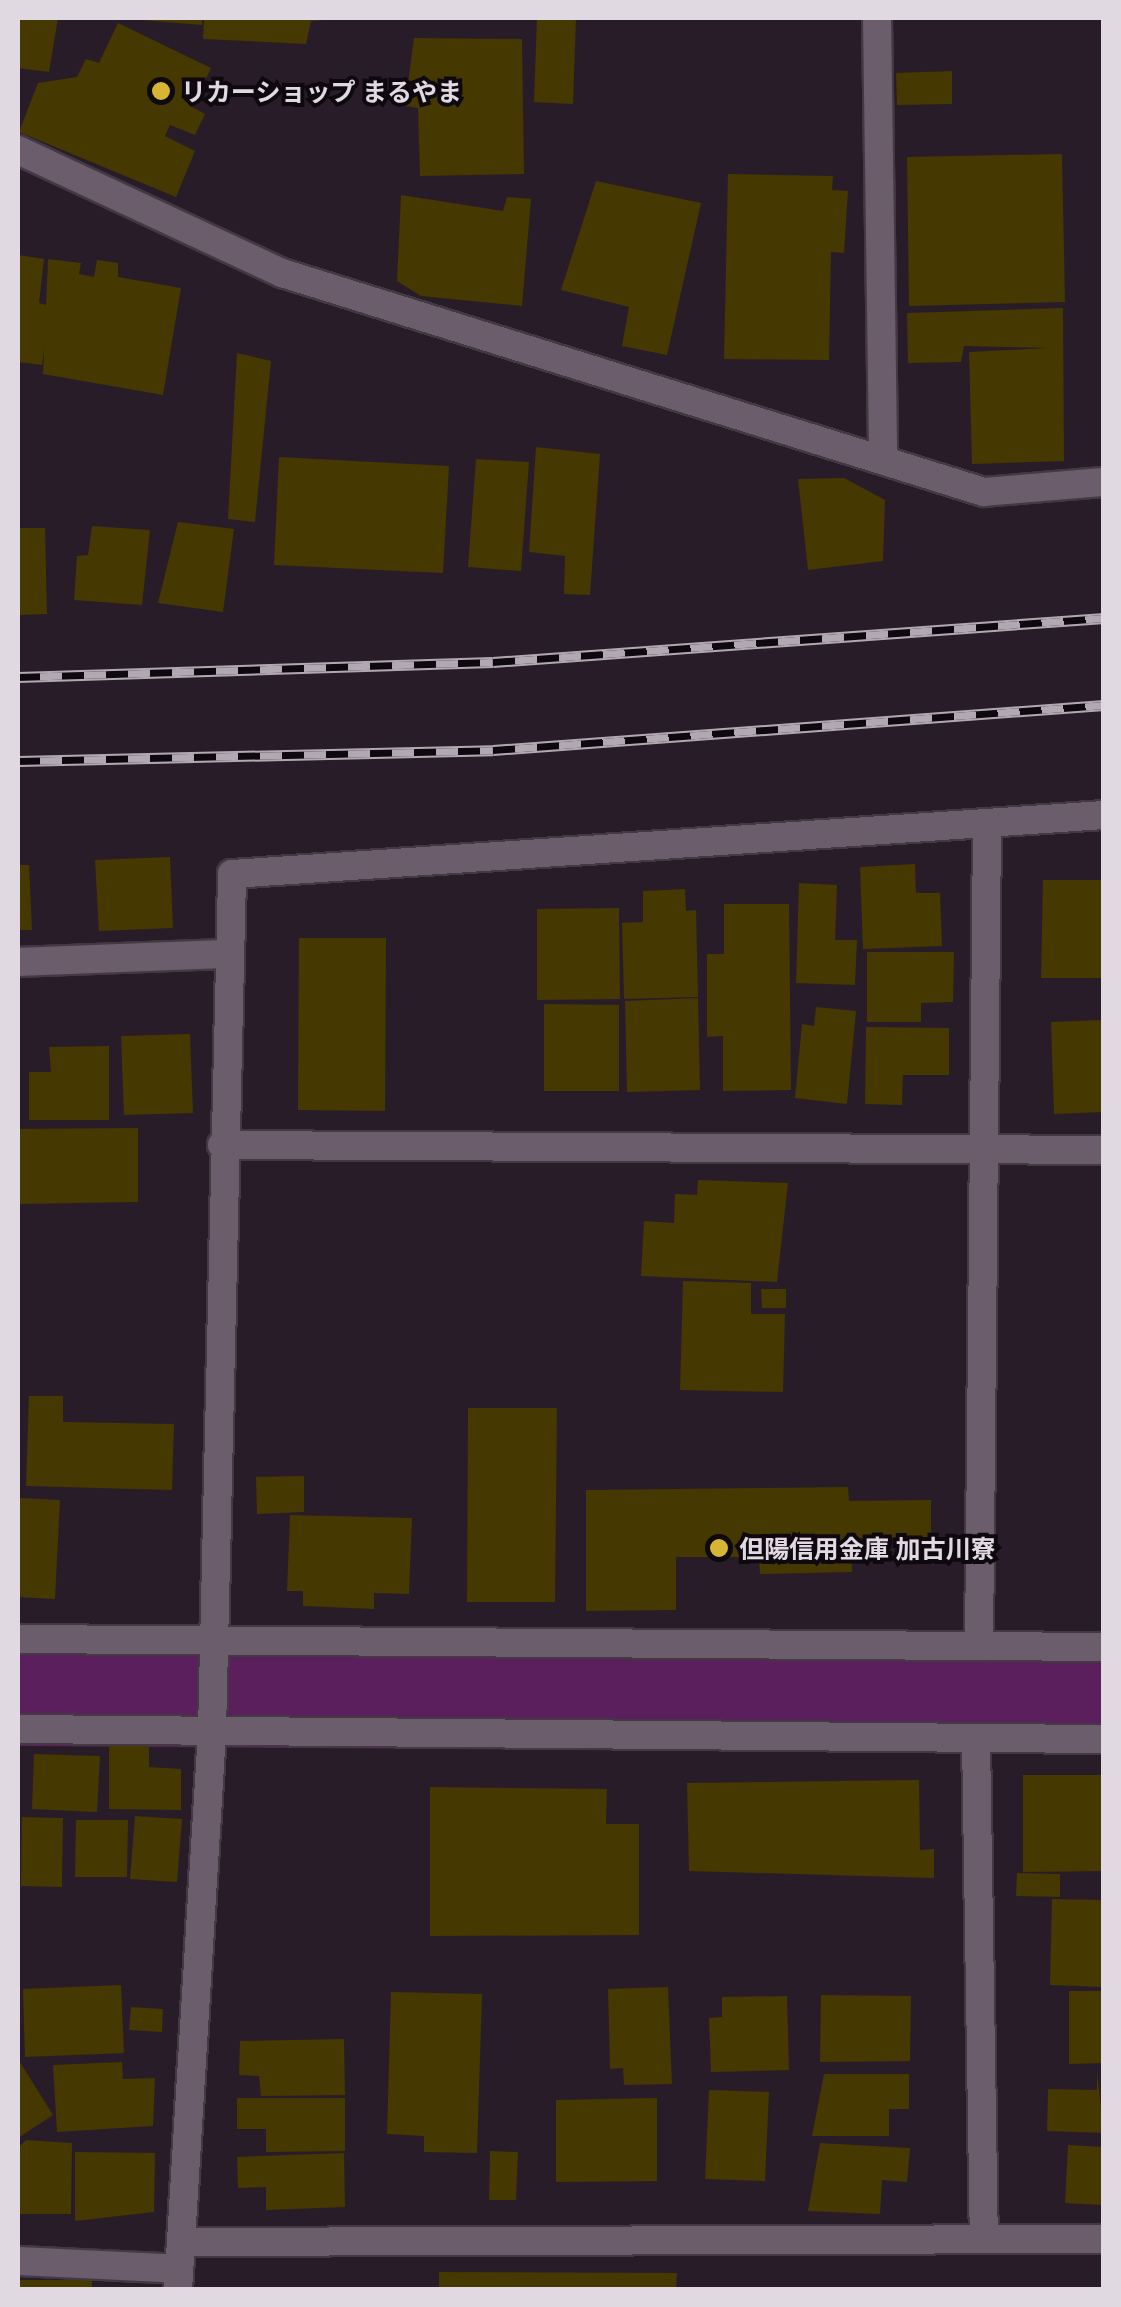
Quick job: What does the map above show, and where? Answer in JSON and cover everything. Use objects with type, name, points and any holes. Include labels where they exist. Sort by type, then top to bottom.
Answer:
[{"type":"street","points":[[877,18],[883,460]]},
{"type":"street","points":[[18,150],[282,274],[984,492],[1104,482]]},
{"type":"street","points":[[180,2267],[212,1723],[222,1144],[232,874],[986,829],[1104,815]]},
{"type":"street","points":[[979,1646],[986,829]]},
{"type":"street","points":[[18,962],[229,954]]},
{"type":"street","points":[[222,1144],[1104,1150]]},
{"type":"street","points":[[18,1639],[212,1652],[1104,1647]]},
{"type":"street","points":[[18,1729],[212,1723],[1104,1739]]},
{"type":"street","points":[[976,1738],[984,2237]]},
{"type":"street","points":[[18,2261],[180,2267],[984,2237],[1104,2239]]},
{"type":"building","points":[[18,18],[58,18],[49,72],[18,68]]},
{"type":"building","points":[[117,18],[202,18],[202,25]]},
{"type":"building","points":[[204,18],[324,20],[311,21],[306,44],[203,39]]},
{"type":"building","points":[[537,18],[576,18],[573,104],[534,102]]},
{"type":"building","points":[[118,23],[211,68],[192,107],[205,114],[195,135],[170,125],[165,136],[195,151],[176,197],[19,132],[38,83],[77,77],[86,59],[99,63]]},
{"type":"building","points":[[414,38],[522,39],[524,174],[420,176],[418,108],[405,106]]},
{"type":"building","points":[[952,71],[952,104],[897,105],[896,73]]},
{"type":"building","points":[[1062,154],[1065,302],[909,306],[907,157]]},
{"type":"building","points":[[728,174],[833,176],[832,190],[848,191],[844,253],[831,252],[829,360],[724,359]]},
{"type":"building","points":[[596,181],[701,203],[667,355],[622,346],[629,307],[561,290]]},
{"type":"building","points":[[401,195],[503,211],[507,197],[531,199],[522,306],[421,296],[397,281]]},
{"type":"building","points":[[18,255],[44,259],[39,303],[50,306],[42,365],[18,362]]},
{"type":"building","points":[[48,259],[81,263],[79,274],[94,277],[97,260],[118,263],[118,277],[181,288],[163,395],[43,374]]},
{"type":"building","points":[[1063,308],[1064,461],[972,464],[969,352],[1049,348],[964,346],[961,362],[908,363],[907,313]]},
{"type":"building","points":[[237,353],[271,361],[255,522],[228,519]]},
{"type":"building","points":[[536,447],[600,454],[590,595],[564,594],[565,556],[529,552]]},
{"type":"building","points":[[279,457],[449,466],[443,573],[274,565]]},
{"type":"building","points":[[476,459],[529,462],[521,571],[468,567]]},
{"type":"building","points":[[844,478],[885,500],[883,561],[808,570],[798,479]]},
{"type":"building","points":[[178,522],[234,529],[223,612],[158,603]]},
{"type":"building","points":[[92,526],[150,530],[142,605],[74,600],[77,556],[88,555]]},
{"type":"building","points":[[18,528],[45,528],[47,614],[18,615]]},
{"type":"building","points":[[170,857],[173,928],[99,931],[95,860]]},
{"type":"building","points":[[915,864],[916,893],[940,893],[942,946],[863,949],[860,867]]},
{"type":"building","points":[[18,865],[29,865],[32,930],[18,930]]},
{"type":"building","points":[[1043,880],[1104,880],[1104,978],[1041,978]]},
{"type":"building","points":[[799,883],[837,885],[835,940],[857,940],[855,985],[796,983]]},
{"type":"building","points":[[685,889],[686,911],[696,910],[698,997],[624,999],[622,923],[643,922],[643,891]]},
{"type":"building","points":[[724,904],[789,904],[791,1090],[723,1091],[723,1036],[707,1037],[707,954],[724,954]]},
{"type":"building","points":[[619,908],[620,999],[537,1000],[537,909]]},
{"type":"building","points":[[299,938],[386,938],[385,1111],[298,1110]]},
{"type":"building","points":[[867,952],[954,952],[953,1002],[921,1003],[921,1022],[867,1022]]},
{"type":"building","points":[[698,998],[700,1090],[627,1092],[625,1001]]},
{"type":"building","points":[[544,1004],[619,1005],[619,1091],[544,1091]]},
{"type":"building","points":[[816,1007],[856,1011],[847,1104],[795,1098],[802,1024],[814,1026]]},
{"type":"building","points":[[1104,1020],[1104,1112],[1054,1114],[1051,1022]]},
{"type":"building","points":[[866,1027],[949,1028],[949,1075],[903,1075],[902,1105],[865,1104]]},
{"type":"building","points":[[190,1034],[193,1113],[124,1115],[121,1036]]},
{"type":"building","points":[[109,1046],[109,1120],[29,1120],[29,1072],[51,1072],[49,1047]]},
{"type":"building","points":[[138,1128],[138,1202],[18,1204],[18,1129]]},
{"type":"building","points":[[698,1180],[788,1183],[777,1282],[641,1276],[644,1221],[674,1223],[675,1194],[697,1195]]},
{"type":"building","points":[[683,1281],[751,1283],[751,1314],[785,1314],[783,1392],[680,1390]]},
{"type":"building","points":[[761,1289],[786,1289],[786,1308],[762,1308]]},
{"type":"building","points":[[29,1396],[63,1396],[63,1422],[174,1424],[172,1490],[26,1486]]},
{"type":"building","points":[[468,1408],[557,1408],[555,1602],[467,1602]]},
{"type":"building","points":[[304,1476],[304,1512],[257,1514],[256,1477]]},
{"type":"building","name":"但陽信用金庫 加古川寮","points":[[848,1487],[849,1501],[931,1500],[931,1538],[851,1538],[852,1572],[760,1574],[759,1557],[676,1557],[676,1610],[586,1611],[586,1490]]},
{"type":"building","points":[[18,1498],[60,1500],[55,1599],[18,1597]]},
{"type":"building","points":[[290,1515],[412,1518],[409,1594],[374,1593],[374,1609],[303,1606],[303,1591],[287,1591]]},
{"type":"building","points":[[109,1742],[149,1742],[149,1767],[181,1769],[181,1810],[109,1809]]},
{"type":"building","points":[[34,1754],[100,1756],[97,1812],[32,1809]]},
{"type":"building","points":[[1023,1775],[1104,1775],[1104,1871],[1023,1872]]},
{"type":"building","points":[[919,1780],[920,1850],[934,1849],[934,1878],[689,1871],[687,1783]]},
{"type":"building","points":[[430,1787],[607,1789],[606,1824],[639,1824],[639,1935],[430,1936]]},
{"type":"building","points":[[135,1816],[182,1819],[177,1882],[130,1879]]},
{"type":"building","points":[[22,1817],[63,1818],[62,1887],[21,1886]]},
{"type":"building","points":[[76,1820],[128,1820],[127,1877],[75,1877]]},
{"type":"building","points":[[1017,1873],[1060,1874],[1060,1897],[1016,1896]]},
{"type":"building","points":[[1052,1899],[1104,1900],[1104,1987],[1050,1985]]},
{"type":"building","points":[[121,1985],[124,2053],[25,2057],[23,1989]]},
{"type":"building","points":[[668,1987],[672,2084],[624,2085],[623,2068],[610,2069],[608,1989]]},
{"type":"building","points":[[1069,1991],[1104,1991],[1104,2063],[1069,2064]]},
{"type":"building","points":[[391,1992],[482,1994],[477,2153],[424,2152],[424,2136],[387,2134]]},
{"type":"building","points":[[821,1995],[911,1996],[910,2061],[820,2062]]},
{"type":"building","points":[[787,1996],[789,2070],[711,2072],[709,2018],[722,2017],[722,1997]]},
{"type":"building","points":[[131,2007],[163,2009],[162,2032],[129,2030]]},
{"type":"building","points":[[344,2039],[345,2095],[261,2096],[259,2076],[239,2075],[240,2041]]},
{"type":"building","points":[[18,2059],[53,2115],[18,2138]]},
{"type":"building","points":[[122,2062],[123,2079],[155,2078],[153,2126],[57,2132],[53,2065]]},
{"type":"building","points":[[1097,2072],[1104,2133],[1047,2131],[1048,2089],[1097,2090]]},
{"type":"building","points":[[824,2074],[909,2074],[909,2109],[889,2109],[889,2136],[812,2136]]},
{"type":"building","points":[[709,2090],[769,2092],[765,2181],[705,2179]]},
{"type":"building","points":[[237,2098],[345,2098],[345,2151],[266,2152],[266,2129],[237,2129]]},
{"type":"building","points":[[657,2098],[657,2181],[556,2182],[556,2100]]},
{"type":"building","points":[[26,2140],[72,2143],[71,2214],[18,2214],[18,2148]]},
{"type":"building","points":[[820,2143],[910,2148],[907,2182],[882,2180],[880,2214],[808,2211]]},
{"type":"building","points":[[1068,2145],[1104,2147],[1104,2205],[1065,2203]]},
{"type":"building","points":[[490,2151],[518,2152],[516,2200],[489,2200]]},
{"type":"building","points":[[75,2152],[155,2153],[154,2212],[75,2221]]},
{"type":"building","points":[[344,2153],[345,2207],[266,2210],[266,2187],[238,2188],[237,2157]]},
{"type":"building","points":[[439,2272],[677,2273],[676,2290],[439,2290]]},
{"type":"building","points":[[18,2280],[92,2280],[92,2290],[18,2290]]},
{"type":"waterway","points":[[18,1686],[1104,1694]]},
{"type":"railway","points":[[18,677],[493,662],[1104,618]]},
{"type":"railway","points":[[18,761],[493,750],[1104,705]]},
{"type":"place","name":"リカーショップ まるやま","points":[[161,91]]},
{"type":"place","name":"但陽信用金庫 加古川寮","points":[[719,1548]]}]
